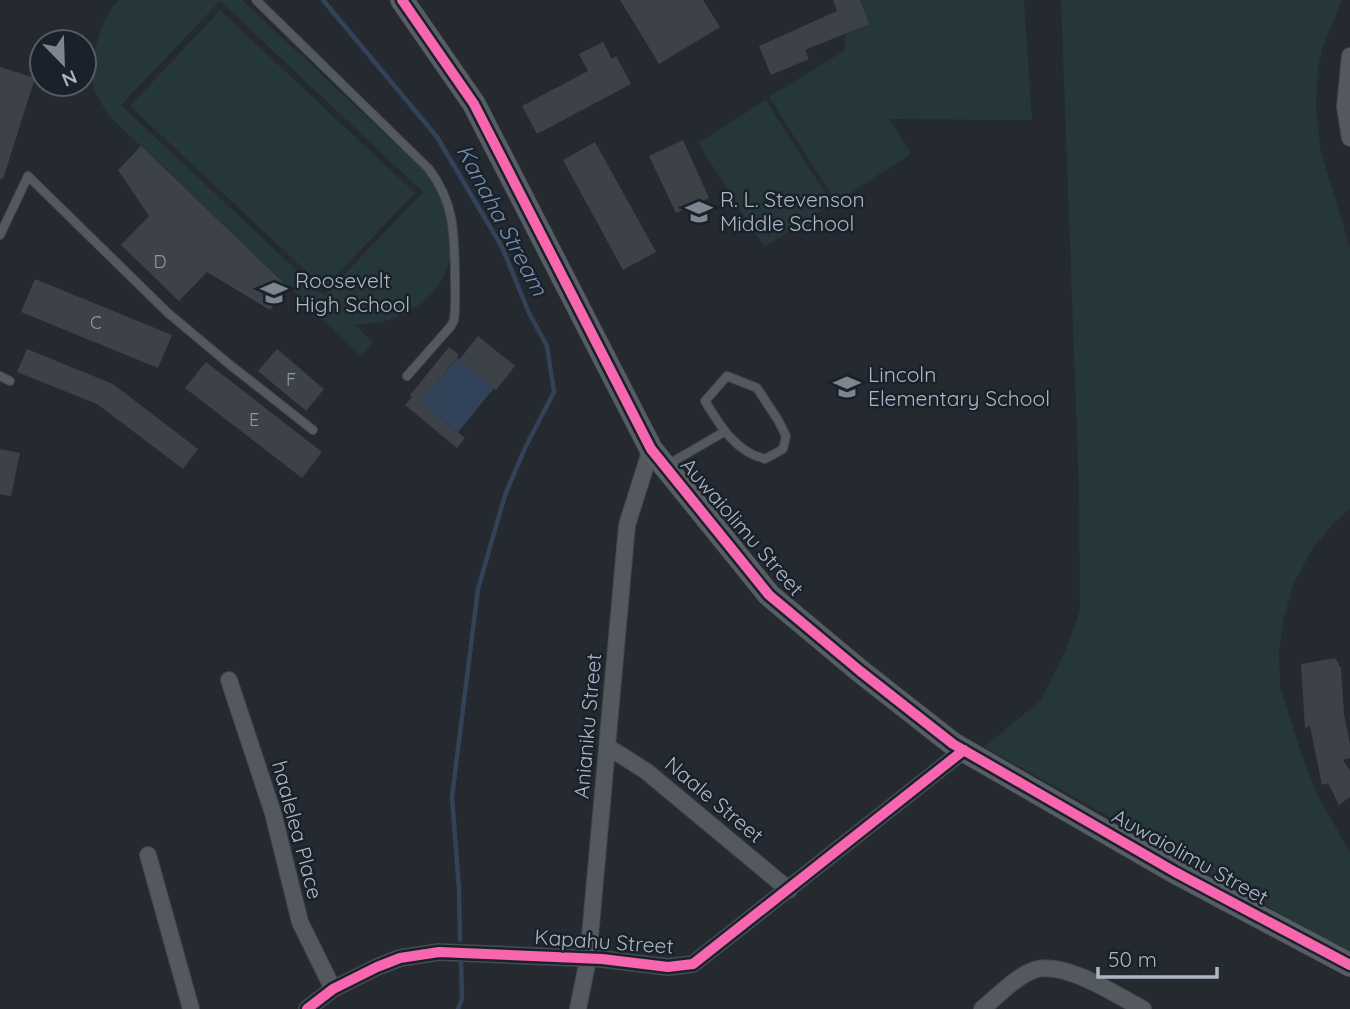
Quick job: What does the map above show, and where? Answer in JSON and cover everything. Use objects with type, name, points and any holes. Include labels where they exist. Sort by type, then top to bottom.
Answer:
[{"type":"street","name":"Auwaiolimu Street","points":[[402,0],[474,104],[657,458],[769,595],[860,671],[964,750],[1175,872],[1350,965]]},
{"type":"street","points":[[1350,56],[1345,107],[1350,138]]},
{"type":"street","name":"Anianiku Street","points":[[578,1009],[588,959],[627,525],[657,458]]},
{"type":"street","name":"haalelea Place","points":[[229,680],[273,813],[300,922],[333,989]]},
{"type":"street","name":"Naale Street","points":[[608,747],[646,771],[789,890]]},
{"type":"street","name":"Kapahu Street","points":[[307,1009],[353,977],[400,958],[439,952],[588,959],[668,967],[689,965],[708,954],[964,750]]},
{"type":"street","points":[[148,855],[191,1009]]},
{"type":"street","points":[[982,1009],[1026,974],[1044,968],[1063,970],[1143,1009]]},
{"type":"lane","points":[[256,0],[429,169],[444,192],[454,227],[454,320],[407,376]]},
{"type":"lane","points":[[0,235],[28,176],[168,313],[313,430]]},
{"type":"lane","points":[[0,376],[10,381]]},
{"type":"lane","points":[[727,376],[757,388],[786,436],[783,449],[765,459],[752,456],[724,432],[705,401],[727,376]]},
{"type":"lane","points":[[657,458],[724,432]]},
{"type":"shaded area","points":[[119,0],[242,0],[429,175],[446,212],[451,235],[451,255],[436,288],[408,312],[373,323],[354,324],[373,343],[361,356],[109,116],[98,97],[98,40],[107,16]],"holes":[[[220,1],[423,192],[324,296],[121,105]]]},
{"type":"shaded area","points":[[860,0],[1024,0],[1032,120],[890,119],[911,154],[836,202],[769,97],[845,50],[845,32],[868,24]]},
{"type":"shaded area","points":[[1061,0],[1342,0],[1323,46],[1318,67],[1316,110],[1321,152],[1350,248],[1350,509],[1312,549],[1294,583],[1284,617],[1279,650],[1280,687],[1304,762],[1319,798],[1350,852],[1350,954],[984,747],[1041,700],[1065,652],[1080,610],[1079,490]]},
{"type":"shaded area","points":[[220,10],[415,193],[324,288],[130,106]]},
{"type":"shaded area","points":[[766,100],[832,204],[764,247],[698,143]]},
{"type":"water","points":[[457,358],[494,388],[458,432],[421,402]]},
{"type":"building","points":[[620,0],[703,0],[720,27],[659,64]]},
{"type":"building","points":[[833,0],[860,0],[869,24],[805,50],[809,59],[771,75],[759,46],[837,11]]},
{"type":"building","points":[[603,42],[612,59],[616,56],[631,84],[537,134],[522,106],[588,71],[579,54]]},
{"type":"building","points":[[0,67],[28,76],[29,98],[3,179],[0,179]]},
{"type":"building","points":[[683,140],[709,198],[676,213],[649,156]]},
{"type":"building","points":[[595,142],[656,252],[623,270],[563,160]]},
{"type":"building","points":[[141,146],[289,288],[270,310],[207,272],[179,301],[121,245],[149,216],[118,170]]},
{"type":"building","points":[[35,279],[172,335],[158,368],[21,312]]},
{"type":"building","points":[[478,336],[515,366],[496,390],[459,360]]},
{"type":"building","points":[[449,347],[459,355],[421,402],[465,438],[457,448],[405,405]]},
{"type":"building","points":[[27,349],[113,384],[198,449],[183,469],[97,404],[17,372]]},
{"type":"building","points":[[277,349],[324,389],[306,411],[258,371]]},
{"type":"building","points":[[206,362],[322,452],[302,478],[185,388]]},
{"type":"building","points":[[0,449],[20,453],[11,496],[0,494]]},
{"type":"building","points":[[1335,658],[1341,668],[1344,714],[1350,744],[1350,758],[1343,760],[1350,771],[1350,797],[1339,805],[1328,783],[1322,785],[1310,726],[1305,728],[1301,664]]},
{"type":"waterway","name":"Kanaha Stream","points":[[323,0],[437,137],[502,247],[529,313],[547,346],[554,392],[525,448],[505,495],[478,589],[452,797],[460,940]]},
{"type":"waterway","name":"Kanaha Stream","points":[[458,1009],[462,999],[461,961]]},
{"type":"cycle path","points":[[402,0],[474,104],[651,449],[769,595],[953,744],[1175,872],[1350,965]]},
{"type":"cycle path","points":[[307,1009],[333,989],[377,967],[400,958],[439,952],[602,959],[668,967],[693,964],[964,750]]},
{"type":"place","name":"R. L. Stevenson Middle School","points":[[699,212]]},
{"type":"place","name":"Roosevelt High School","points":[[274,293]]},
{"type":"place","name":"Lincoln Elementary School","points":[[847,387]]}]
